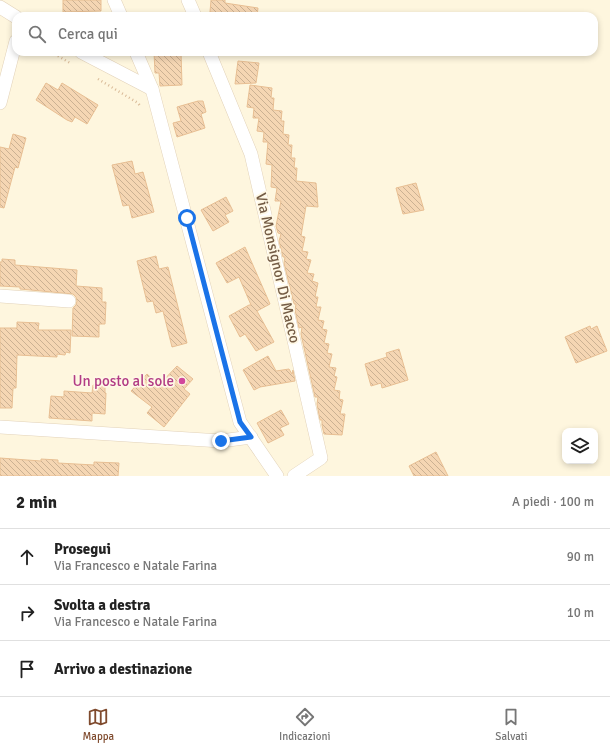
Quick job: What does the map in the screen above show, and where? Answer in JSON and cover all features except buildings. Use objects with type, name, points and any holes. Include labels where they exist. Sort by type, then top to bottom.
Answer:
[{"type":"street","points":[[114,0],[119,12]]},
{"type":"street","points":[[188,0],[192,12]]},
{"type":"street","points":[[0,6],[12,14]]},
{"type":"street","points":[[0,103],[12,56]]},
{"type":"street","points":[[90,56],[152,89]]},
{"type":"street","points":[[138,56],[152,89],[240,422],[277,476]]},
{"type":"street","name":"Via Monsignor Di Macco","points":[[211,56],[251,154],[321,458],[294,476]]},
{"type":"street","points":[[0,296],[69,301]]},
{"type":"street","points":[[0,427],[221,441],[251,437]]},
{"type":"path","points":[[58,56],[76,66]]},
{"type":"path","points":[[94,77],[138,103],[142,108]]},
{"type":"place","name":"Un posto al sole","points":[[182,381]]},
{"type":"route","points":[[187,218],[240,422],[251,437],[221,441]]}]
